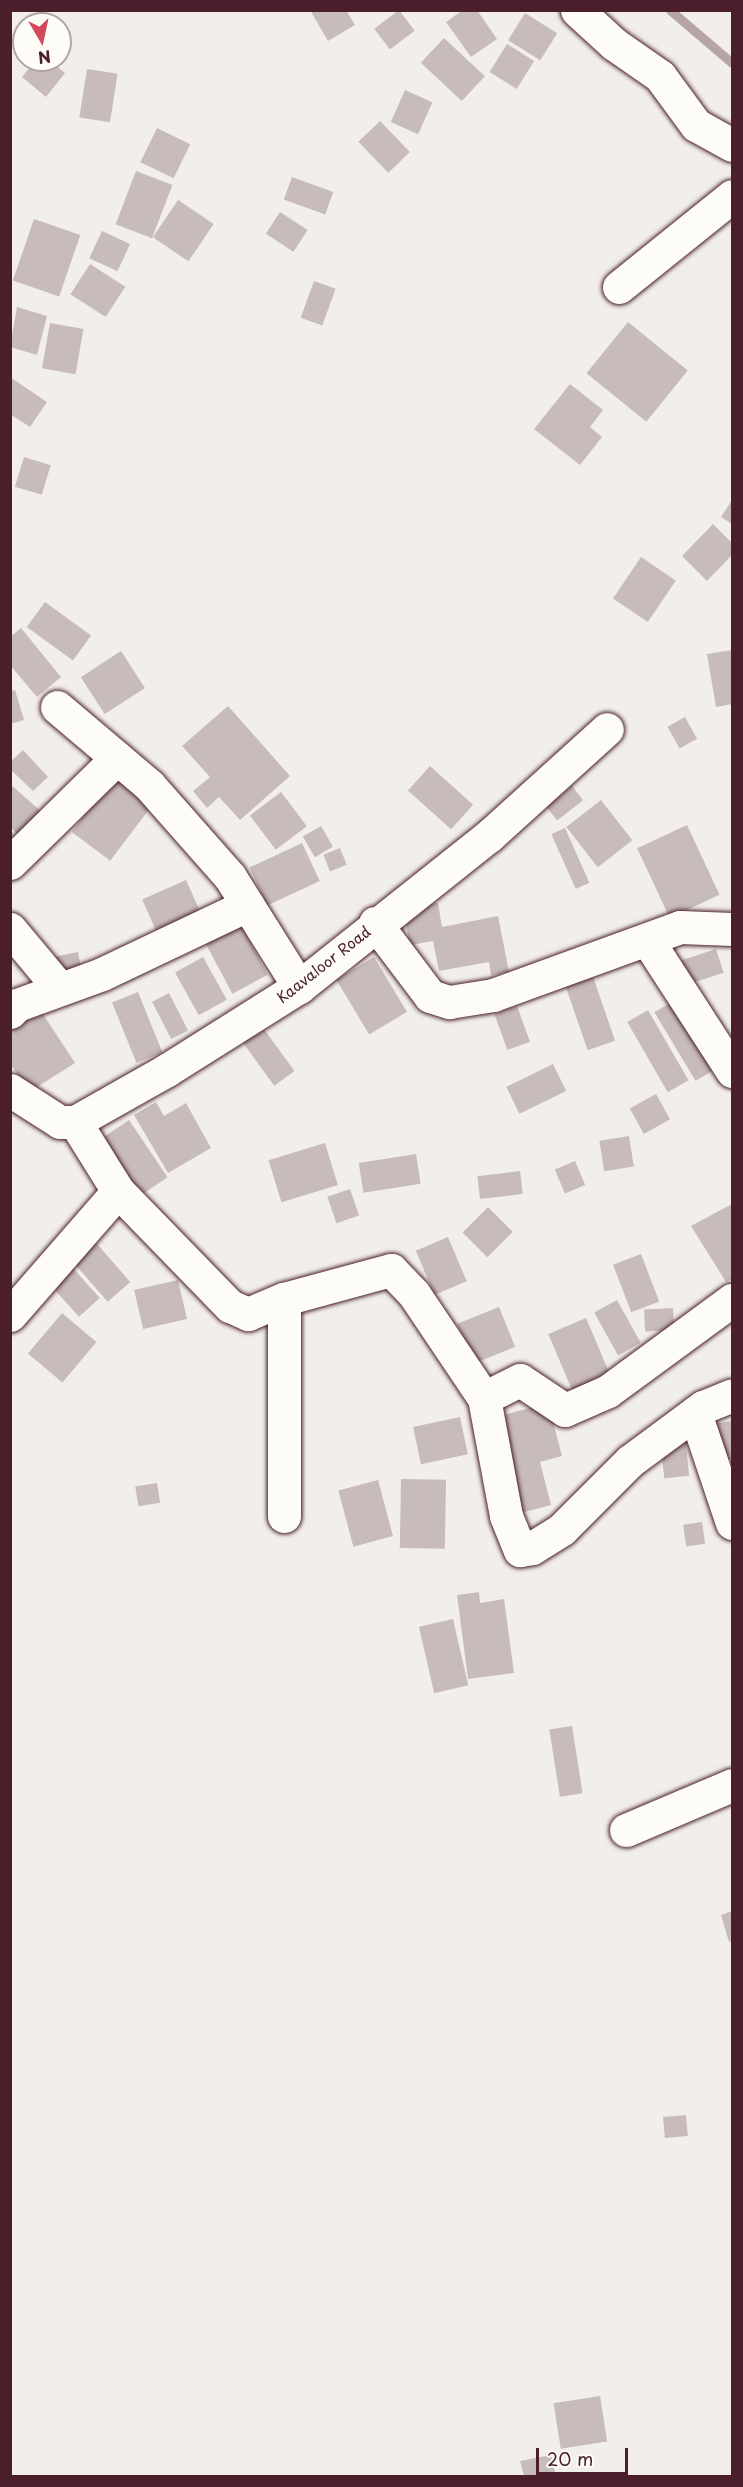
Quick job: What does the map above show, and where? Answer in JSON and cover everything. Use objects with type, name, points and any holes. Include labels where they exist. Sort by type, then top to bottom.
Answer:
[{"type":"street","points":[[577,10],[615,44],[660,76],[696,126],[732,145]]},
{"type":"street","points":[[619,287],[732,196]]},
{"type":"street","points":[[57,707],[157,793],[230,877],[299,987]]},
{"type":"street","name":"Kaavaloor Road","points":[[75,1122],[167,1070],[299,987],[375,923],[489,836],[607,729]]},
{"type":"street","points":[[10,863],[117,758]]},
{"type":"street","points":[[10,1012],[17,1005],[102,974],[247,905]]},
{"type":"street","points":[[375,923],[430,996],[449,1002],[493,995],[648,941],[680,927],[732,930]]},
{"type":"street","points":[[10,929],[60,989]]},
{"type":"street","points":[[648,941],[732,1071]]},
{"type":"street","points":[[10,1090],[60,1122],[75,1122],[118,1191],[230,1306],[248,1314],[284,1299],[391,1270],[414,1294],[484,1398],[506,1516],[520,1550],[532,1548],[562,1529],[630,1461],[695,1413],[732,1395]]},
{"type":"street","points":[[10,1315],[118,1191]]},
{"type":"street","points":[[284,1299],[284,1516]]},
{"type":"street","points":[[484,1398],[520,1380],[565,1410],[608,1391],[732,1300]]},
{"type":"street","points":[[695,1413],[732,1523]]},
{"type":"street","points":[[626,1830],[732,1785]]},
{"type":"building","points":[[310,10],[346,10],[355,25],[328,41]]},
{"type":"building","points":[[399,10],[415,31],[390,49],[374,29]]},
{"type":"building","points":[[463,10],[477,10],[497,39],[471,57],[446,22]]},
{"type":"building","points":[[525,13],[557,33],[540,60],[508,40]]},
{"type":"building","points":[[444,38],[485,76],[462,101],[421,63]]},
{"type":"building","points":[[507,44],[534,61],[517,89],[490,72]]},
{"type":"building","points":[[87,69],[118,74],[110,122],[79,117]]},
{"type":"building","points":[[26,72],[65,73],[46,97],[22,77]]},
{"type":"building","points":[[405,90],[432,102],[418,134],[391,122]]},
{"type":"building","points":[[380,121],[410,152],[388,173],[358,142]]},
{"type":"building","points":[[157,128],[190,144],[174,178],[140,162]]},
{"type":"building","points":[[136,171],[172,185],[152,238],[116,224]]},
{"type":"building","points":[[292,177],[333,192],[325,215],[284,200]]},
{"type":"building","points":[[178,200],[214,224],[188,261],[153,237]]},
{"type":"building","points":[[280,212],[308,230],[294,252],[266,234]]},
{"type":"building","points":[[34,219],[80,235],[59,296],[13,280]]},
{"type":"building","points":[[102,231],[130,244],[117,271],[89,258]]},
{"type":"building","points":[[90,264],[125,287],[106,317],[70,294]]},
{"type":"building","points":[[314,281],[336,289],[322,326],[301,318]]},
{"type":"building","points":[[17,307],[47,316],[37,355],[10,347]]},
{"type":"building","points":[[628,322],[688,370],[646,422],[586,373]]},
{"type":"building","points":[[50,323],[83,329],[75,374],[42,368]]},
{"type":"building","points":[[10,377],[47,402],[30,427],[10,414]]},
{"type":"building","points":[[570,384],[603,410],[590,427],[602,437],[580,465],[534,429]]},
{"type":"building","points":[[24,457],[51,465],[42,495],[15,487]]},
{"type":"building","points":[[732,500],[732,524],[721,517]]},
{"type":"building","points":[[713,524],[732,543],[732,555],[707,581],[682,556]]},
{"type":"building","points":[[641,557],[676,580],[648,622],[613,598]]},
{"type":"building","points":[[45,602],[91,636],[73,661],[27,627]]},
{"type":"building","points":[[21,628],[61,677],[37,697],[10,665],[10,637]]},
{"type":"building","points":[[732,650],[732,704],[716,707],[707,654]]},
{"type":"building","points":[[121,651],[145,688],[105,714],[81,677]]},
{"type":"building","points":[[15,690],[24,720],[10,724],[10,691]]},
{"type":"building","points":[[228,706],[290,776],[240,820],[219,797],[207,808],[193,791],[210,777],[182,746]]},
{"type":"building","points":[[685,717],[697,739],[680,749],[668,727]]},
{"type":"building","points":[[23,750],[48,777],[33,791],[10,769],[10,762]]},
{"type":"building","points":[[430,766],[473,805],[451,829],[408,791]]},
{"type":"building","points":[[114,776],[152,805],[110,861],[72,832]]},
{"type":"building","points":[[10,784],[44,814],[22,838],[10,827]]},
{"type":"building","points":[[572,786],[583,800],[557,821],[546,806]]},
{"type":"building","points":[[281,792],[307,826],[276,850],[250,815]]},
{"type":"building","points":[[601,800],[632,840],[598,867],[566,827]]},
{"type":"building","points":[[687,825],[720,895],[670,918],[637,848]]},
{"type":"building","points":[[321,826],[333,847],[315,857],[303,837]]},
{"type":"building","points":[[565,828],[589,883],[576,889],[551,834]]},
{"type":"building","points":[[302,843],[320,881],[267,906],[249,868]]},
{"type":"building","points":[[340,848],[347,865],[330,871],[323,855]]},
{"type":"building","points":[[186,880],[200,911],[156,931],[142,900]]},
{"type":"building","points":[[438,903],[442,927],[498,916],[509,972],[491,975],[489,962],[439,971],[433,941],[410,945],[403,909]]},
{"type":"building","points":[[239,921],[268,975],[232,994],[204,940]]},
{"type":"building","points":[[716,949],[724,973],[684,986],[676,962]]},
{"type":"building","points":[[78,952],[81,968],[55,973],[51,957]]},
{"type":"building","points":[[203,957],[227,1000],[199,1015],[175,973]]},
{"type":"building","points":[[374,957],[407,1012],[369,1035],[336,980]]},
{"type":"building","points":[[590,968],[615,1041],[588,1050],[563,977]]},
{"type":"building","points":[[138,992],[162,1052],[136,1063],[112,1002]]},
{"type":"building","points":[[169,993],[188,1030],[171,1039],[152,1002]]},
{"type":"building","points":[[675,1000],[716,1069],[696,1081],[654,1012]]},
{"type":"building","points":[[517,1006],[530,1042],[507,1050],[494,1014]]},
{"type":"building","points":[[648,1010],[688,1080],[668,1092],[627,1022]]},
{"type":"building","points":[[41,1011],[75,1063],[29,1092],[10,1063],[10,1030]]},
{"type":"building","points":[[261,1025],[295,1071],[274,1086],[241,1040]]},
{"type":"building","points":[[553,1064],[566,1091],[519,1114],[506,1087]]},
{"type":"building","points":[[656,1094],[670,1119],[644,1134],[630,1109]]},
{"type":"building","points":[[156,1102],[164,1116],[186,1103],[211,1148],[168,1173],[134,1115]]},
{"type":"building","points":[[129,1120],[168,1177],[133,1201],[94,1143]]},
{"type":"building","points":[[629,1136],[634,1167],[604,1171],[599,1141]]},
{"type":"building","points":[[325,1143],[338,1185],[281,1202],[269,1160]]},
{"type":"building","points":[[416,1154],[421,1184],[363,1193],[359,1163]]},
{"type":"building","points":[[575,1161],[585,1185],[565,1194],[555,1170]]},
{"type":"building","points":[[520,1171],[523,1194],[480,1199],[477,1176]]},
{"type":"building","points":[[350,1189],[359,1215],[336,1223],[327,1197]]},
{"type":"building","points":[[732,1204],[732,1279],[726,1282],[691,1226]]},
{"type":"building","points":[[488,1207],[513,1232],[487,1257],[463,1232]]},
{"type":"building","points":[[85,1230],[130,1282],[108,1302],[62,1250]]},
{"type":"building","points":[[448,1237],[467,1281],[435,1295],[416,1251]]},
{"type":"building","points":[[641,1254],[659,1302],[631,1312],[613,1265]]},
{"type":"building","points":[[71,1266],[100,1298],[79,1317],[50,1285]]},
{"type":"building","points":[[178,1280],[187,1319],[143,1329],[134,1290]]},
{"type":"building","points":[[617,1300],[641,1343],[618,1355],[594,1313]]},
{"type":"building","points":[[499,1307],[515,1347],[473,1364],[457,1324]]},
{"type":"building","points":[[673,1308],[674,1330],[645,1331],[644,1310]]},
{"type":"building","points":[[62,1313],[96,1342],[62,1383],[28,1354]]},
{"type":"building","points":[[586,1318],[611,1378],[574,1394],[548,1334]]},
{"type":"building","points":[[548,1403],[562,1456],[540,1462],[551,1505],[517,1514],[492,1418]]},
{"type":"building","points":[[460,1417],[468,1454],[421,1464],[413,1427]]},
{"type":"building","points":[[732,1421],[732,1459],[716,1461],[711,1424]]},
{"type":"building","points":[[685,1436],[689,1476],[664,1478],[660,1439]]},
{"type":"building","points":[[401,1479],[446,1480],[445,1549],[400,1548]]},
{"type":"building","points":[[378,1480],[393,1536],[353,1547],[338,1491]]},
{"type":"building","points":[[157,1483],[160,1503],[138,1506],[135,1486]]},
{"type":"building","points":[[702,1522],[705,1544],[686,1546],[683,1525]]},
{"type":"building","points":[[479,1592],[480,1603],[504,1599],[514,1673],[468,1679],[457,1595]]},
{"type":"building","points":[[453,1619],[468,1685],[434,1693],[419,1627]]},
{"type":"building","points":[[572,1726],[583,1793],[560,1797],[549,1730]]},
{"type":"building","points":[[732,1911],[732,1941],[729,1942],[721,1915]]},
{"type":"building","points":[[686,2115],[688,2136],[665,2138],[663,2117]]},
{"type":"building","points":[[600,2396],[607,2441],[561,2449],[554,2403]]},
{"type":"building","points":[[551,2455],[556,2476],[524,2476],[520,2461]]},
{"type":"waterway","points":[[670,10],[732,63]]}]
